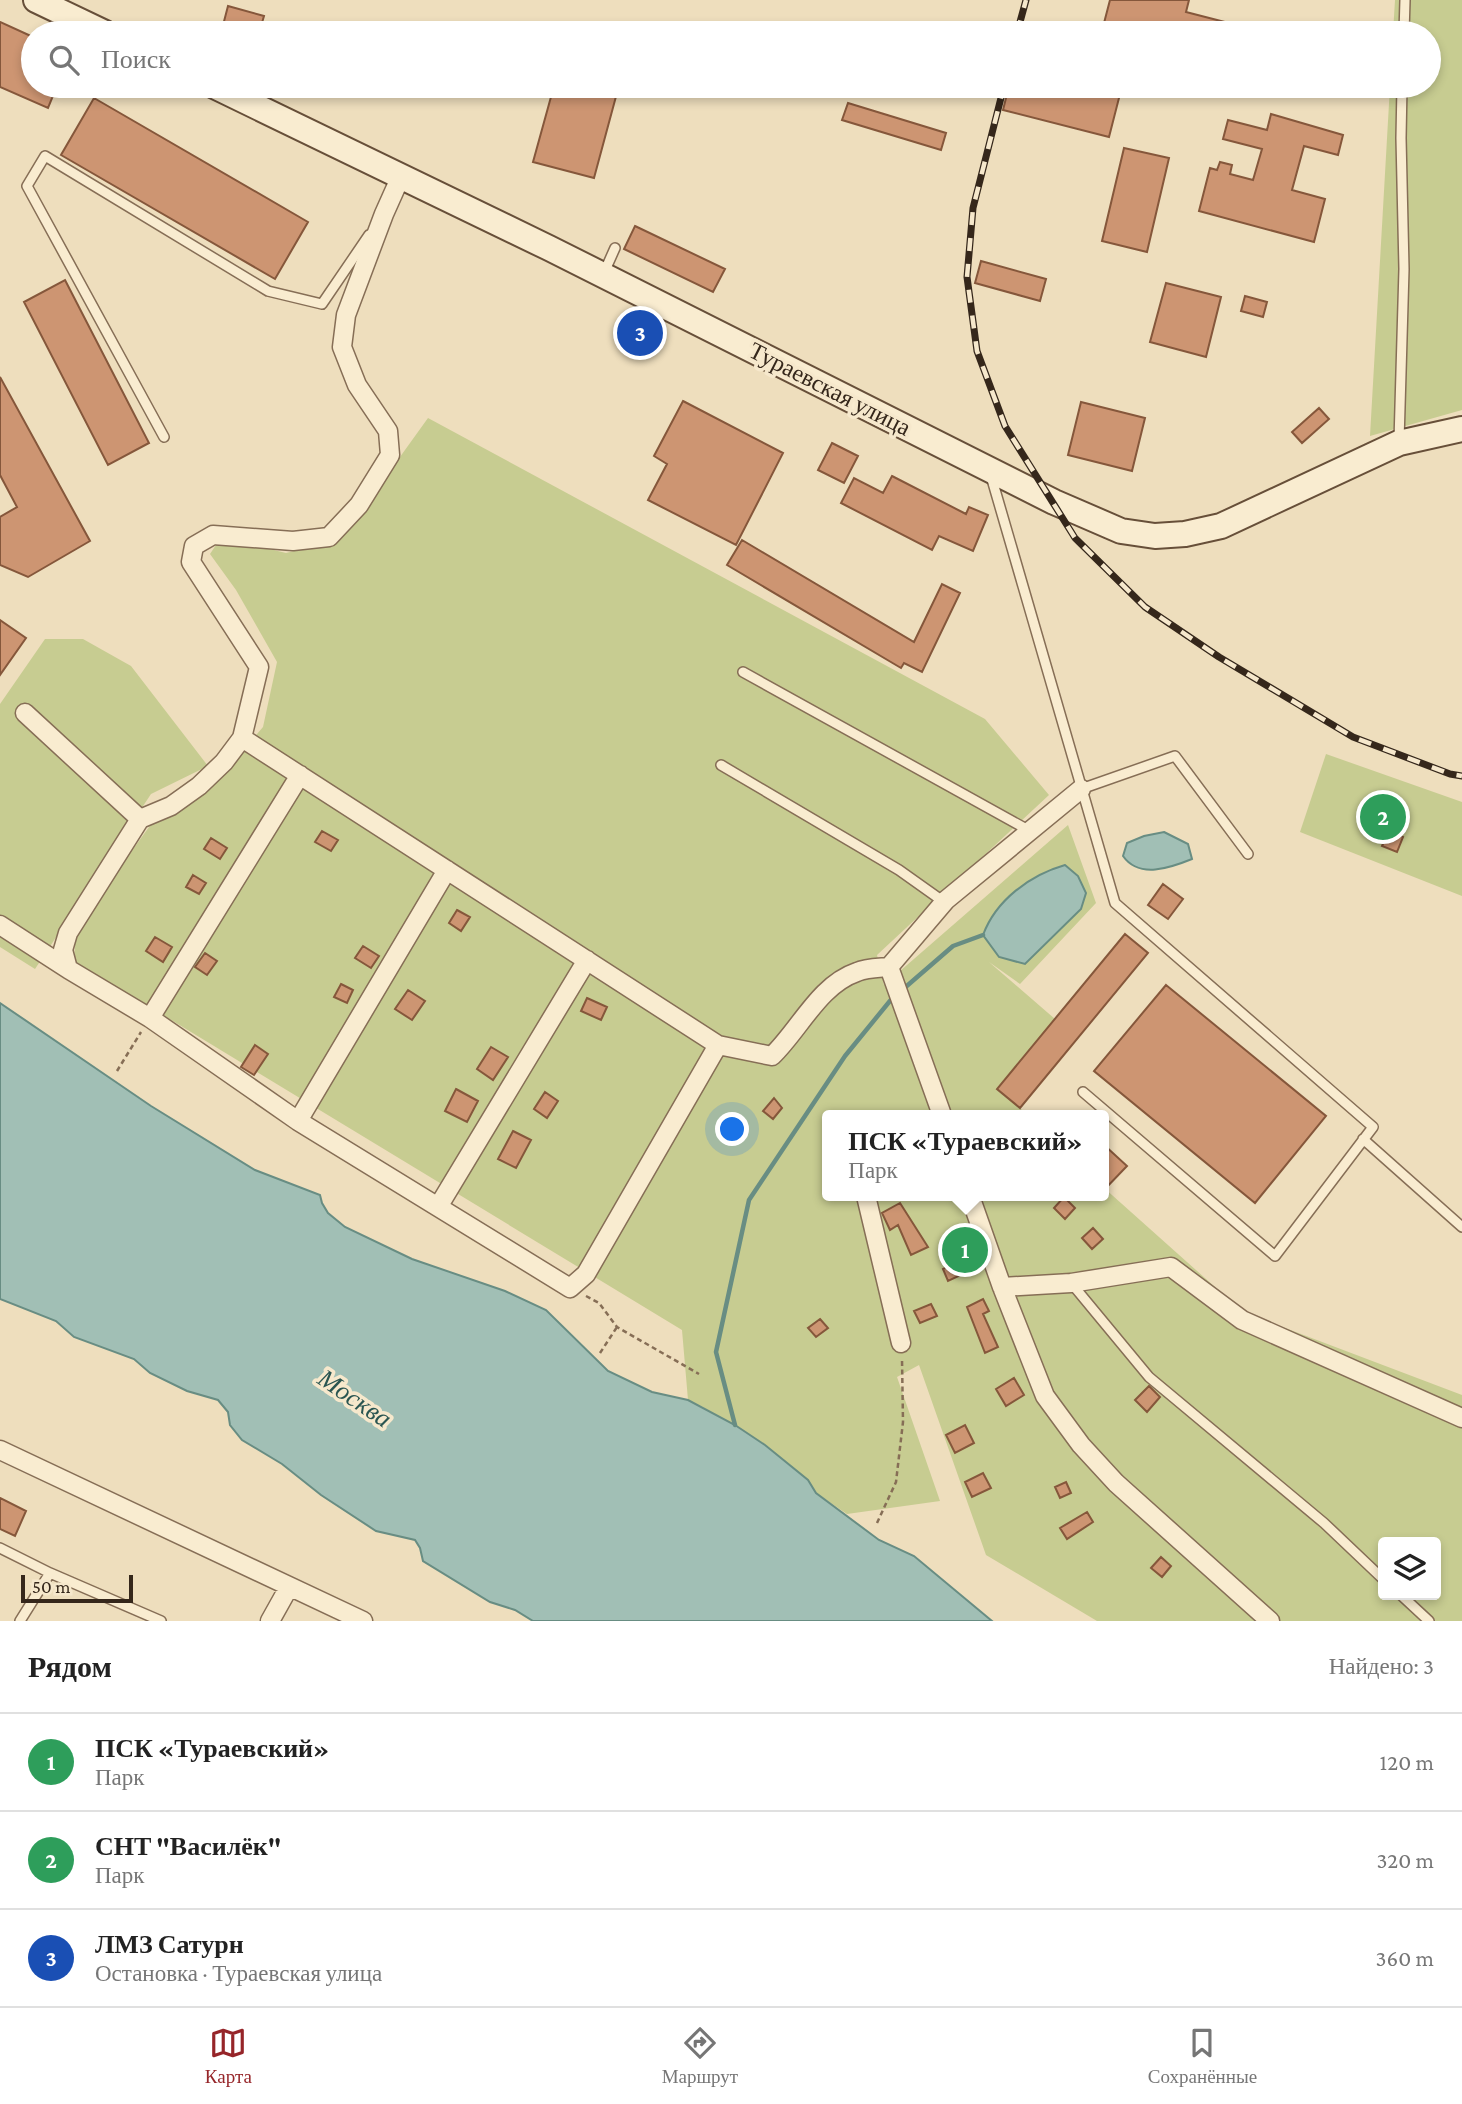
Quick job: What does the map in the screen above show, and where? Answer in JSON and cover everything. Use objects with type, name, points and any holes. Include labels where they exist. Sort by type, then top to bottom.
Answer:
[{"type":"main road","points":[[36,0],[81,21]]},
{"type":"main road","name":"Тураевская улица","points":[[239,98],[603,275],[989,471],[1121,531],[1154,536],[1185,534],[1221,526],[1399,443],[1462,429]]},
{"type":"street","points":[[68,969],[63,950],[68,933],[140,819],[171,806],[199,786],[224,762],[243,738],[259,667],[191,562],[194,546],[213,535],[293,541],[329,537],[359,505],[390,455],[388,431],[357,384],[342,347],[346,315],[401,176]]},
{"type":"street","points":[[25,713],[140,819]]},
{"type":"street","points":[[243,738],[718,1045],[772,1056],[785,1044],[822,994],[856,972],[890,967],[944,902],[1081,789]]},
{"type":"street","points":[[150,1018],[300,775]]},
{"type":"street","points":[[298,1121],[447,870]]},
{"type":"street","points":[[0,925],[150,1018],[298,1121],[570,1288],[586,1274],[718,1045]]},
{"type":"street","points":[[438,1207],[587,960]]},
{"type":"street","points":[[890,967],[939,1110]]},
{"type":"street","points":[[867,1201],[901,1343]]},
{"type":"street","points":[[972,1201],[1045,1396],[1081,1445],[1116,1483],[1270,1621]]},
{"type":"street","points":[[1002,1287],[1070,1283],[1171,1267],[1242,1320],[1462,1418]]},
{"type":"street","points":[[0,1450],[363,1621]]},
{"type":"street","points":[[270,1621],[289,1587]]},
{"type":"lane","points":[[1404,21],[1405,0]]},
{"type":"lane","points":[[1399,443],[1404,269],[1402,98]]},
{"type":"lane","points":[[164,437],[27,186],[45,156],[268,291],[322,304],[384,214]]},
{"type":"lane","points":[[603,275],[615,248]]},
{"type":"lane","points":[[989,471],[1115,903],[1373,1127],[1275,1256],[1109,1114]]},
{"type":"lane","points":[[743,671],[1030,831]]},
{"type":"lane","points":[[1081,789],[1175,756],[1248,854]]},
{"type":"lane","points":[[721,765],[899,870],[944,902]]},
{"type":"lane","points":[[1083,1092],[1104,1110]]},
{"type":"lane","points":[[1363,1139],[1462,1227]]},
{"type":"lane","points":[[1070,1283],[1149,1377],[1324,1524],[1378,1573]]},
{"type":"lane","points":[[0,1548],[50,1573],[161,1621]]},
{"type":"lane","points":[[20,1621],[50,1573]]},
{"type":"lane","points":[[1406,1600],[1429,1621]]},
{"type":"path","points":[[117,1072],[150,1018]]},
{"type":"path","points":[[570,1288],[599,1303],[617,1327],[699,1374]]},
{"type":"path","points":[[600,1353],[617,1327]]},
{"type":"path","points":[[877,1523],[896,1482],[903,1422],[901,1343]]},
{"type":"green space","points":[[1395,0],[1462,0],[1462,410],[1370,436],[1389,98],[1441,98],[1441,21],[1394,21]]},
{"type":"green space","points":[[428,418],[985,719],[1049,795],[877,955],[884,985],[1068,825],[1096,903],[1020,984],[989,962],[1055,1019],[997,1089],[1022,1110],[822,1110],[822,1201],[1109,1201],[1109,1192],[1243,1312],[1462,1395],[1462,1621],[1097,1621],[986,1555],[919,1365],[897,1377],[940,1501],[847,1514],[816,1493],[808,1480],[703,1407],[688,1400],[682,1330],[74,961],[76,928],[157,816],[218,780],[263,727],[277,662],[236,590],[210,554],[218,542],[257,546],[286,553],[341,539]]},
{"type":"green space","points":[[45,639],[83,639],[131,666],[208,766],[151,794],[35,969],[0,947],[0,704]]},
{"type":"green space","points":[[1326,754],[1462,802],[1462,896],[1300,832]]},
{"type":"water","points":[[1164,832],[1188,844],[1192,859],[1155,870],[1137,867],[1123,856],[1127,843]]},
{"type":"water","points":[[1065,865],[1078,876],[1086,893],[1081,909],[1025,964],[999,957],[983,935],[996,911],[1027,882]]},
{"type":"water","name":"Москва","points":[[0,1003],[151,1106],[255,1170],[320,1195],[328,1213],[345,1227],[412,1259],[505,1291],[546,1310],[608,1371],[652,1392],[688,1400],[735,1425],[808,1480],[816,1493],[879,1540],[914,1556],[992,1621],[533,1621],[515,1610],[490,1602],[423,1561],[415,1540],[376,1531],[321,1495],[282,1464],[242,1440],[230,1425],[228,1412],[218,1400],[187,1391],[150,1373],[134,1359],[74,1337],[56,1321],[0,1299]]},
{"type":"building","points":[[1110,0],[1189,0],[1186,12],[1221,21],[1105,21]]},
{"type":"building","points":[[228,6],[264,16],[263,21],[224,21]]},
{"type":"building","points":[[0,22],[21,32],[21,96],[0,87]]},
{"type":"building","points":[[25,98],[52,98],[48,108]]},
{"type":"building","points":[[94,98],[308,222],[275,279],[61,155]]},
{"type":"building","points":[[551,98],[616,98],[594,178],[533,162]]},
{"type":"building","points":[[1006,98],[1119,98],[1109,137],[1003,110]]},
{"type":"building","points":[[848,103],[946,133],[941,150],[842,120]]},
{"type":"building","points":[[1271,114],[1343,135],[1338,155],[1304,146],[1292,190],[1325,199],[1314,242],[1199,211],[1210,168],[1217,170],[1220,162],[1232,165],[1230,174],[1253,180],[1262,149],[1223,139],[1228,120],[1267,130]]},
{"type":"building","points":[[1124,148],[1169,158],[1147,252],[1102,241]]},
{"type":"building","points":[[635,226],[725,269],[713,292],[624,249]]},
{"type":"building","points":[[981,261],[1046,279],[1040,301],[975,283]]},
{"type":"building","points":[[65,280],[149,443],[108,465],[24,302]]},
{"type":"building","points":[[1166,283],[1221,297],[1206,357],[1150,342]]},
{"type":"building","points":[[1245,296],[1267,302],[1263,317],[1241,311]]},
{"type":"building","points":[[0,377],[90,541],[28,577],[0,565],[0,517],[17,507],[0,475]]},
{"type":"building","points":[[683,401],[783,453],[736,545],[648,500],[667,464],[654,456]]},
{"type":"building","points":[[1081,402],[1145,418],[1132,471],[1068,455]]},
{"type":"building","points":[[1319,408],[1329,419],[1302,443],[1292,432]]},
{"type":"building","points":[[832,443],[858,456],[844,483],[818,470]]},
{"type":"building","points":[[892,476],[966,514],[969,507],[988,515],[973,551],[939,536],[932,550],[841,503],[854,478],[883,493]]},
{"type":"building","points":[[742,540],[914,642],[942,584],[960,593],[922,672],[904,663],[901,668],[727,565]]},
{"type":"building","points":[[0,620],[26,638],[0,675]]},
{"type":"building","points":[[1389,830],[1403,837],[1397,852],[1382,846]]},
{"type":"building","points":[[322,831],[338,840],[331,851],[315,842]]},
{"type":"building","points":[[211,838],[227,848],[220,859],[204,849]]},
{"type":"building","points":[[193,875],[206,883],[199,894],[186,887]]},
{"type":"building","points":[[1163,884],[1183,899],[1168,919],[1148,905]]},
{"type":"building","points":[[457,910],[470,917],[461,931],[449,923]]},
{"type":"building","points":[[1125,934],[1148,953],[1020,1108],[997,1089]]},
{"type":"building","points":[[155,937],[172,947],[163,962],[146,951]]},
{"type":"building","points":[[363,946],[379,956],[371,968],[355,958]]},
{"type":"building","points":[[205,953],[217,961],[207,975],[195,967]]},
{"type":"building","points":[[341,984],[353,990],[347,1003],[334,997]]},
{"type":"building","points":[[1166,985],[1326,1116],[1255,1203],[1094,1071]]},
{"type":"building","points":[[408,990],[425,1001],[412,1020],[395,1009]]},
{"type":"building","points":[[587,998],[607,1007],[601,1020],[581,1011]]},
{"type":"building","points":[[255,1045],[268,1054],[254,1075],[241,1067]]},
{"type":"building","points":[[491,1047],[508,1057],[493,1080],[477,1069]]},
{"type":"building","points":[[456,1089],[478,1101],[467,1122],[445,1111]]},
{"type":"building","points":[[545,1092],[558,1101],[547,1118],[534,1109]]},
{"type":"building","points":[[774,1098],[782,1108],[773,1119],[763,1111]]},
{"type":"building","points":[[513,1131],[531,1140],[516,1168],[498,1159]]},
{"type":"building","points":[[1109,1150],[1127,1166],[1109,1185]]},
{"type":"building","points":[[1060,1201],[1068,1201],[1075,1208],[1065,1219],[1054,1208]]},
{"type":"building","points":[[900,1203],[928,1247],[911,1255],[898,1225],[890,1230],[882,1213]]},
{"type":"building","points":[[1093,1228],[1103,1239],[1092,1249],[1082,1238]]},
{"type":"building","points":[[960,1261],[965,1273],[948,1281],[943,1269]]},
{"type":"building","points":[[983,1299],[989,1311],[983,1314],[998,1347],[985,1353],[967,1307]]},
{"type":"building","points":[[931,1304],[937,1316],[920,1323],[914,1311]]},
{"type":"building","points":[[820,1319],[828,1328],[816,1337],[808,1328]]},
{"type":"building","points":[[1014,1378],[1024,1395],[1006,1406],[996,1389]]},
{"type":"building","points":[[1149,1386],[1160,1397],[1147,1412],[1135,1400]]},
{"type":"building","points":[[965,1425],[974,1443],[955,1453],[946,1435]]},
{"type":"building","points":[[983,1473],[991,1488],[972,1497],[965,1482]]},
{"type":"building","points":[[1066,1482],[1071,1493],[1060,1498],[1055,1487]]},
{"type":"building","points":[[0,1498],[26,1511],[15,1536],[0,1529]]},
{"type":"building","points":[[1087,1512],[1093,1522],[1067,1539],[1060,1528]]},
{"type":"building","points":[[1161,1557],[1171,1566],[1162,1577],[1151,1568]]},
{"type":"waterway","points":[[901,991],[953,946],[983,935]]},
{"type":"waterway","points":[[735,1425],[716,1352],[749,1200],[845,1056],[894,996]]},
{"type":"railway","points":[[1020,21],[1026,0]]},
{"type":"railway","points":[[1001,98],[973,208],[967,277],[977,351],[1005,426],[1075,538],[1145,607],[1219,657],[1353,737],[1450,774],[1462,776]]},
{"type":"place","name":"ЛМЗ Сатурн","points":[[640,333]]},
{"type":"place","name":"СНТ \"Василёк\"","points":[[1383,817]]},
{"type":"place","name":"ПСК «Тураевский»","points":[[965,1250]]}]
